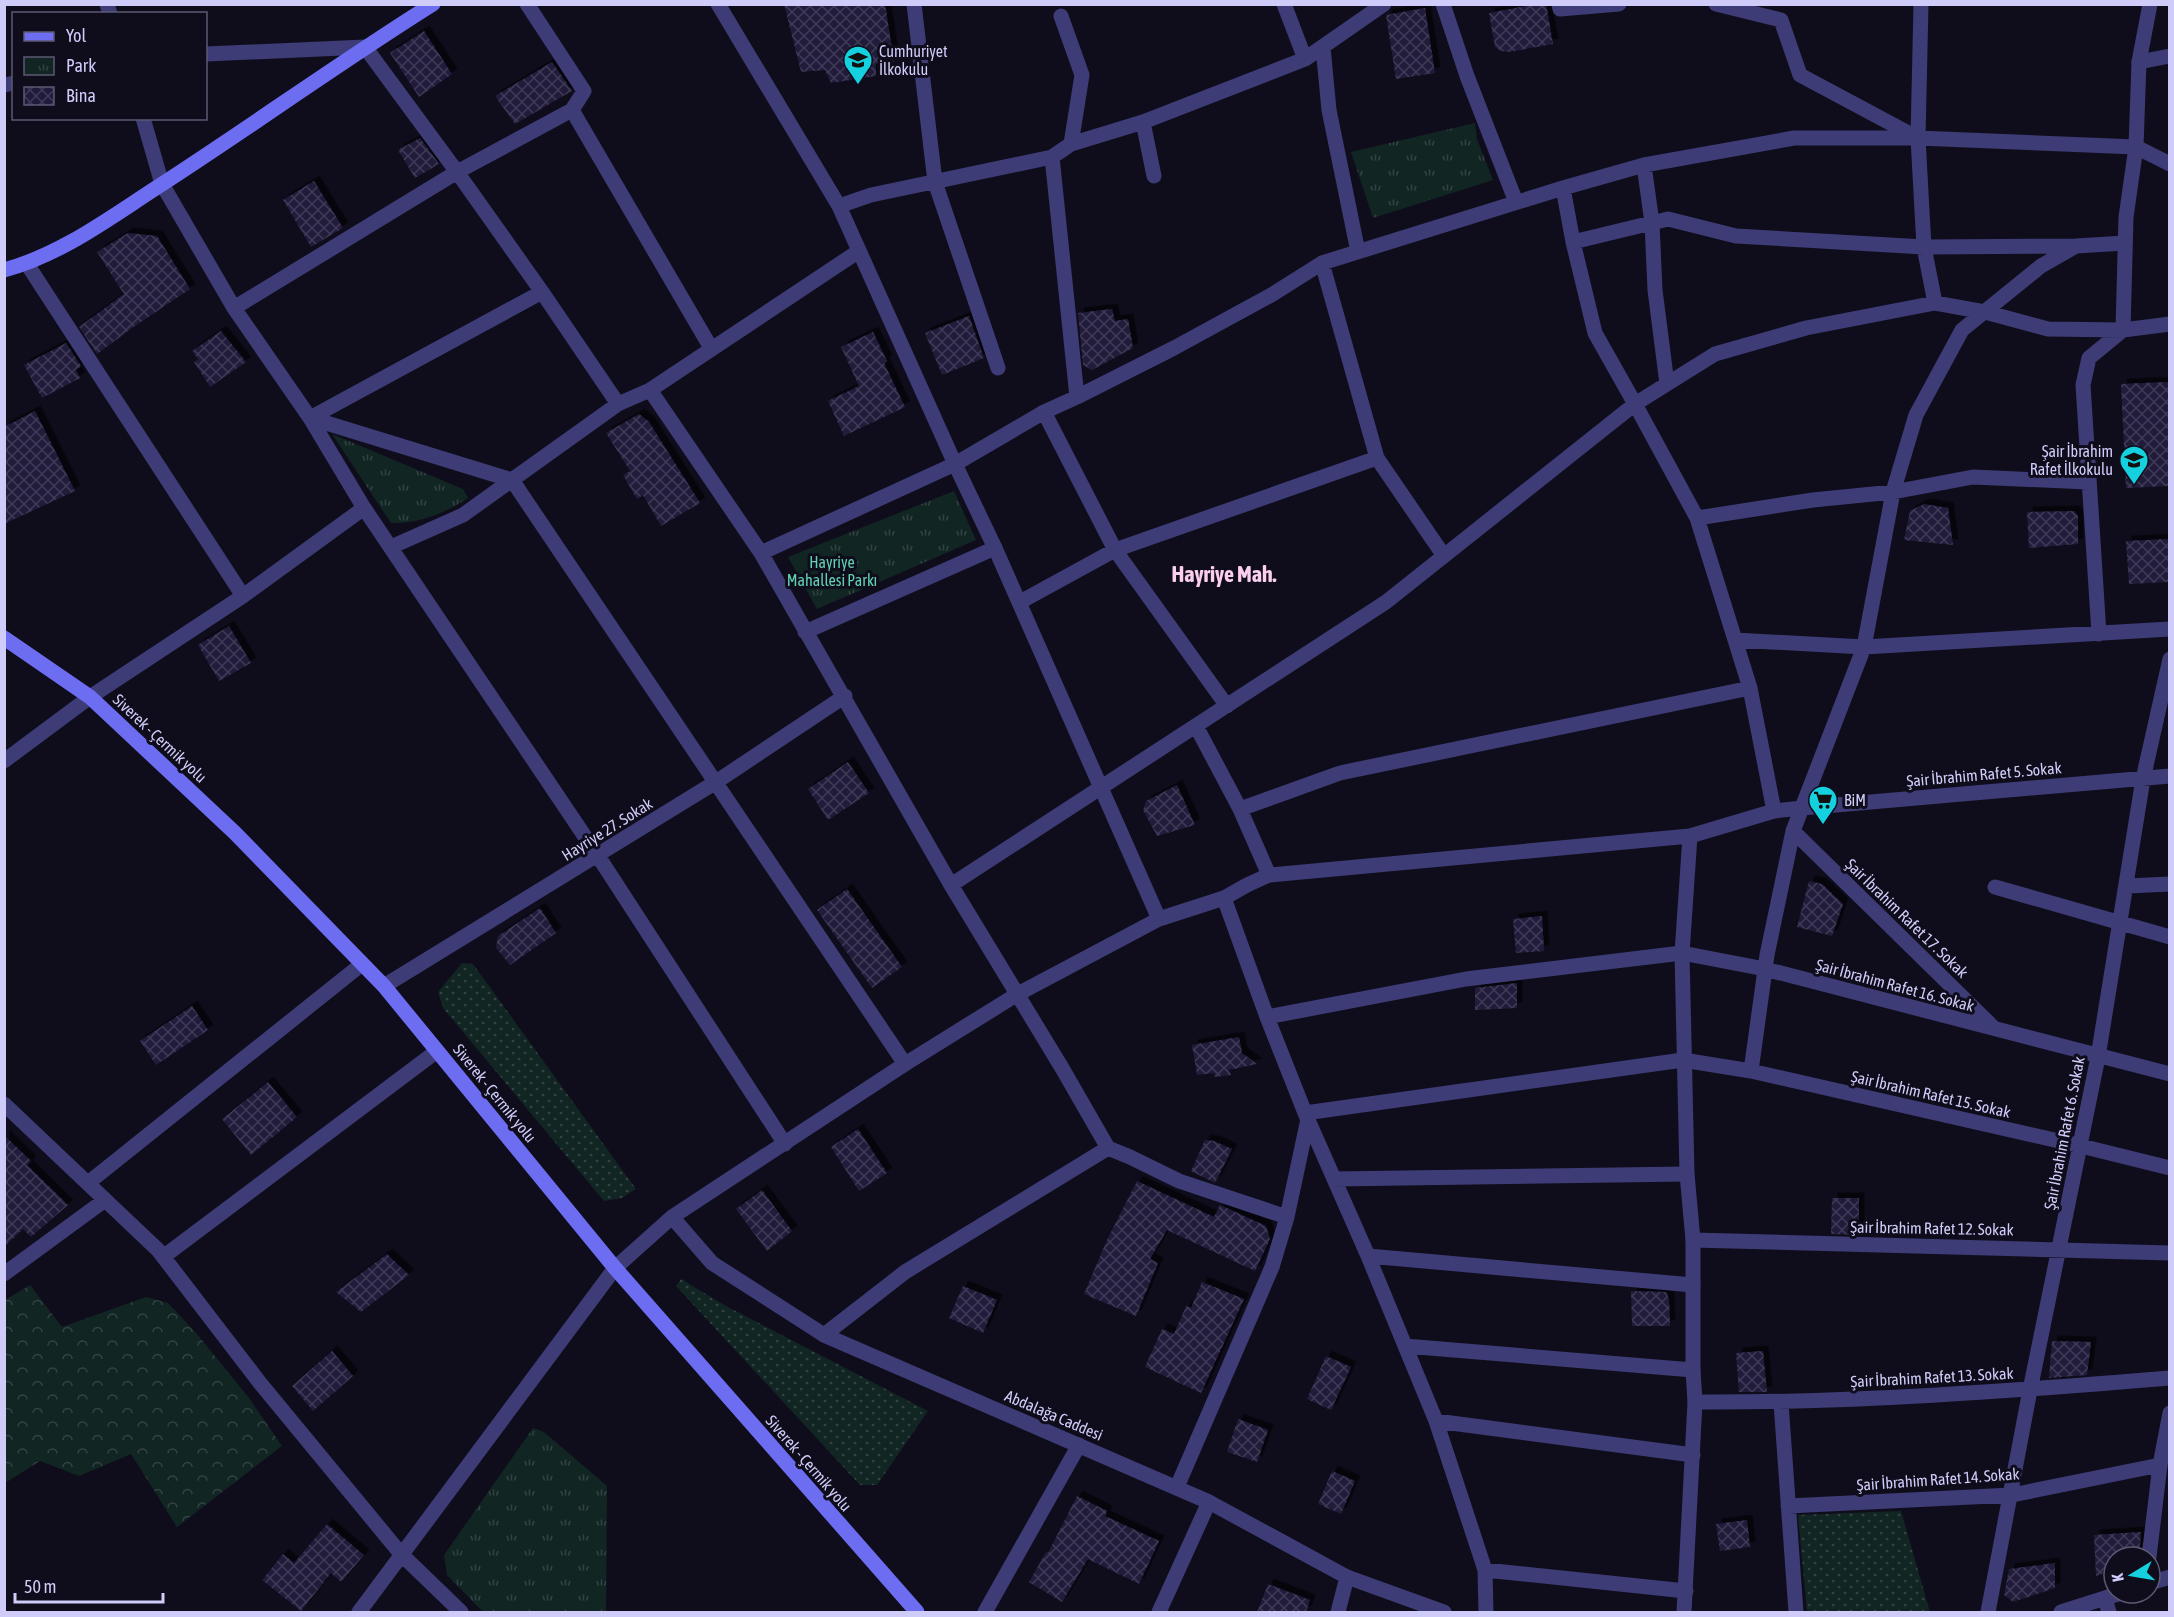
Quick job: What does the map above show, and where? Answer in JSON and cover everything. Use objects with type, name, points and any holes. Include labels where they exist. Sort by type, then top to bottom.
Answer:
[{"type":"main road","points":[[4,270],[27,264],[78,238],[237,136],[365,47],[434,4]]},
{"type":"main road","name":"Siverek - Çermik yolu","points":[[4,638],[90,697],[235,833],[384,986],[615,1268],[916,1612]]},
{"type":"street","points":[[234,308],[457,172],[572,110],[584,91],[527,4]]},
{"type":"street","points":[[718,4],[839,206],[1020,602],[1160,920]]},
{"type":"street","points":[[914,4],[935,182],[998,368]]},
{"type":"street","points":[[1284,4],[1305,59]]},
{"type":"street","points":[[839,206],[871,195],[1052,157],[1071,144],[1143,122],[1305,59],[1384,4]]},
{"type":"street","points":[[1443,4],[1467,76],[1516,202]]},
{"type":"street","points":[[1559,4],[1560,9],[1619,4]]},
{"type":"street","points":[[1716,4],[1781,20],[1800,75],[1918,138]]},
{"type":"street","points":[[1921,4],[1918,138],[1924,247],[1935,303]]},
{"type":"street","points":[[2099,634],[2083,385],[2089,358],[2123,330],[2126,217],[2136,147],[2139,62],[2150,4]]},
{"type":"street","points":[[1061,15],[1082,75],[1071,144]]},
{"type":"street","points":[[207,54],[365,47],[457,172],[618,404]]},
{"type":"street","points":[[1323,47],[1329,110],[1358,252]]},
{"type":"street","points":[[2139,62],[2169,56]]},
{"type":"street","points":[[572,110],[711,348]]},
{"type":"street","points":[[144,120],[162,184],[234,308],[310,418],[364,508],[598,856],[785,1143]]},
{"type":"street","points":[[1143,122],[1154,176]]},
{"type":"street","points":[[761,553],[955,464],[1044,412],[1274,294],[1322,263],[1516,202],[1644,165],[1794,138],[1918,138],[2136,147],[2169,164]]},
{"type":"street","points":[[1052,157],[1077,397]]},
{"type":"street","points":[[1644,165],[1652,223],[1655,290],[1667,384]]},
{"type":"street","points":[[1563,188],[1573,243],[1595,333],[1697,518],[1750,688],[1774,811]]},
{"type":"street","points":[[1573,243],[1668,219],[1736,236],[1924,247],[2076,246],[2126,243]]},
{"type":"street","points":[[1751,1071],[1765,969],[1793,831],[1864,647],[1893,492],[1916,415],[1962,330],[2041,267],[2076,246]]},
{"type":"street","points":[[391,547],[463,515],[618,404],[650,390],[859,251]]},
{"type":"street","points":[[1322,263],[1377,458],[1444,556]]},
{"type":"street","points":[[27,264],[243,596]]},
{"type":"street","points":[[310,418],[542,292]]},
{"type":"street","points":[[951,885],[1386,602],[1635,404],[1715,354],[1806,328],[1935,303],[1985,312],[2048,329],[2123,330],[2169,324]]},
{"type":"street","points":[[650,390],[761,553],[951,885],[1108,1148],[1179,1181],[1287,1217]]},
{"type":"street","points":[[1044,412],[1115,550],[1227,706]]},
{"type":"street","points":[[310,418],[512,480],[905,1064]]},
{"type":"street","points":[[1020,602],[1115,550],[1377,458]]},
{"type":"street","points":[[1697,518],[1813,500],[1893,492],[1972,477],[2088,482]]},
{"type":"street","points":[[4,761],[90,697],[243,596],[364,508]]},
{"type":"street","points":[[805,632],[995,548]]},
{"type":"street","points":[[1735,640],[1864,647],[2169,629]]},
{"type":"street","name":"Şair İbrahim Rafet 6. Sokak","points":[[1988,1612],[2012,1495],[2030,1390],[2098,1057],[2143,779],[2169,659]]},
{"type":"street","points":[[1240,810],[1340,773],[1750,688]]},
{"type":"street","name":"Hayriye 27. Sokak","points":[[384,986],[716,782],[844,696]]},
{"type":"street","points":[[359,1612],[615,1268],[672,1217],[905,1064],[1016,995],[1160,920],[1224,898],[1269,875],[1240,810],[1196,726]]},
{"type":"street","name":"Şair İbrahim Rafet 5. Sokak","points":[[1269,875],[1690,836],[1774,811],[2169,776]]},
{"type":"street","name":"Şair İbrahim Rafet 17. Sokak","points":[[1793,831],[1996,1030]]},
{"type":"street","points":[[1684,1612],[1695,1402],[1693,1240],[1687,1174],[1682,953],[1690,836]]},
{"type":"street","points":[[2127,886],[2169,884]]},
{"type":"street","points":[[1995,887],[2121,921],[2169,937]]},
{"type":"street","points":[[1224,898],[1267,1017],[1307,1116],[1436,1421],[1485,1570],[1486,1612]]},
{"type":"street","name":"Şair İbrahim Rafet 16. Sokak","points":[[1267,1017],[1466,979],[1682,953],[1765,969],[2169,1074]]},
{"type":"street","points":[[88,1183],[362,964]]},
{"type":"street","points":[[164,1257],[437,1051]]},
{"type":"street","name":"Şair İbrahim Rafet 15. Sokak","points":[[1307,1116],[1683,1060],[1751,1071],[2169,1168]]},
{"type":"street","points":[[4,1104],[164,1257],[260,1383],[401,1554],[461,1612]]},
{"type":"street","points":[[1176,1487],[1272,1267],[1287,1217],[1307,1116]]},
{"type":"street","points":[[824,1335],[905,1272],[1108,1148]]},
{"type":"street","points":[[1334,1179],[1687,1174]]},
{"type":"street","points":[[4,1274],[105,1200]]},
{"type":"street","name":"Abdalağa Caddesi","points":[[672,1217],[712,1263],[824,1335],[1209,1502],[1347,1577],[1444,1612]]},
{"type":"street","name":"Şair İbrahim Rafet 12. Sokak","points":[[1693,1240],[2169,1253]]},
{"type":"street","points":[[1368,1256],[1693,1285]]},
{"type":"street","points":[[1405,1346],[1693,1370]]},
{"type":"street","name":"Şair İbrahim Rafet 13. Sokak","points":[[1695,1402],[1780,1403],[2030,1390],[2169,1378]]},
{"type":"street","points":[[1780,1403],[1796,1612]]},
{"type":"street","points":[[2150,1545],[2169,1413]]},
{"type":"street","points":[[1436,1421],[1692,1455]]},
{"type":"street","points":[[985,1612],[1079,1445]]},
{"type":"street","name":"Şair İbrahim Rafet 14. Sokak","points":[[1788,1506],[2012,1495],[2160,1465]]},
{"type":"street","points":[[1159,1612],[1209,1502]]},
{"type":"street","points":[[1485,1570],[1686,1591]]},
{"type":"street","points":[[1338,1612],[1347,1577]]},
{"type":"street","points":[[2061,1612],[2107,1606]]},
{"type":"green space","points":[[1475,123],[1477,139],[1493,180],[1373,218],[1351,152]]},
{"type":"green space","points":[[332,434],[463,489],[468,498],[431,516],[411,522],[391,523]]},
{"type":"green space","name":"Hayriye Mahallesi Parkı","points":[[954,491],[976,540],[817,609],[788,557]]},
{"type":"green space","points":[[462,963],[473,964],[636,1189],[622,1198],[604,1201],[443,1008],[438,992]]},
{"type":"green space","points":[[681,1279],[726,1306],[928,1411],[877,1485],[860,1485],[676,1286]]},
{"type":"green space","points":[[30,1285],[62,1327],[146,1297],[168,1303],[197,1334],[249,1398],[282,1446],[177,1527],[131,1454],[79,1476],[40,1461],[5,1483],[5,1300]]},
{"type":"green space","points":[[533,1428],[544,1432],[607,1486],[606,1612],[483,1612],[447,1575],[444,1555]]},
{"type":"green space","points":[[1901,1511],[1930,1612],[1807,1612],[1798,1515]]},
{"type":"building","points":[[784,4],[885,4],[894,62],[876,64],[876,76],[831,83],[825,70],[801,72]]},
{"type":"building","points":[[1546,4],[1553,44],[1509,52],[1495,47],[1489,13]]},
{"type":"building","points":[[1425,8],[1435,73],[1396,79],[1386,15]]},
{"type":"building","points":[[424,31],[452,74],[419,97],[390,53]]},
{"type":"building","points":[[552,62],[572,91],[515,124],[495,96]]},
{"type":"building","points":[[420,138],[439,164],[415,178],[398,150]]},
{"type":"building","points":[[314,181],[343,228],[311,247],[283,200]]},
{"type":"building","points":[[128,233],[157,236],[190,289],[97,354],[79,327],[124,294],[97,252]]},
{"type":"building","points":[[1112,309],[1115,321],[1128,319],[1133,348],[1092,370],[1083,365],[1078,313]]},
{"type":"building","points":[[969,316],[984,358],[942,375],[925,333]]},
{"type":"building","points":[[221,331],[246,362],[210,387],[194,362],[198,359],[192,351]]},
{"type":"building","points":[[873,332],[887,361],[884,363],[905,407],[844,436],[828,401],[859,386],[841,347]]},
{"type":"building","points":[[66,343],[81,366],[76,370],[80,378],[42,398],[24,365]]},
{"type":"building","points":[[2169,382],[2169,486],[2126,488],[2121,384]]},
{"type":"building","points":[[35,411],[75,491],[4,524],[4,427]]},
{"type":"building","points":[[639,414],[649,422],[700,503],[661,526],[643,495],[637,499],[623,475],[630,471],[606,433]]},
{"type":"building","points":[[1924,504],[1948,508],[1953,545],[1904,540],[1910,511]]},
{"type":"building","points":[[2074,511],[2078,516],[2078,544],[2029,548],[2027,512]]},
{"type":"building","points":[[2169,539],[2169,582],[2129,584],[2126,541]]},
{"type":"building","points":[[229,626],[251,663],[219,681],[198,645]]},
{"type":"building","points":[[848,762],[869,793],[828,820],[808,789]]},
{"type":"building","points":[[1177,785],[1195,825],[1157,836],[1143,810],[1146,801]]},
{"type":"building","points":[[1809,881],[1822,884],[1843,904],[1832,936],[1797,927]]},
{"type":"building","points":[[847,889],[902,967],[872,988],[817,910]]},
{"type":"building","points":[[540,908],[556,933],[510,965],[496,948],[498,936]]},
{"type":"building","points":[[1542,916],[1544,951],[1516,953],[1513,919]]},
{"type":"building","points":[[1517,983],[1517,1008],[1475,1010],[1475,988]]},
{"type":"building","points":[[192,1006],[208,1030],[156,1065],[140,1041]]},
{"type":"building","points":[[1239,1037],[1242,1053],[1257,1064],[1229,1070],[1231,1075],[1215,1077],[1214,1073],[1197,1075],[1192,1045]]},
{"type":"building","points":[[268,1082],[297,1117],[251,1155],[222,1119]]},
{"type":"building","points":[[858,1129],[887,1173],[859,1191],[831,1147]]},
{"type":"building","points":[[4,1135],[31,1161],[27,1165],[68,1205],[31,1237],[23,1229],[4,1247]]},
{"type":"building","points":[[1205,1140],[1214,1141],[1232,1149],[1215,1183],[1191,1171]]},
{"type":"building","points":[[1137,1181],[1214,1217],[1220,1205],[1266,1226],[1270,1239],[1255,1271],[1167,1230],[1150,1259],[1158,1263],[1136,1316],[1084,1294],[1107,1240]]},
{"type":"building","points":[[762,1190],[792,1231],[767,1251],[736,1209]]},
{"type":"building","points":[[1832,1198],[1859,1198],[1859,1235],[1831,1234]]},
{"type":"building","points":[[387,1254],[409,1275],[361,1312],[336,1292]]},
{"type":"building","points":[[1202,1282],[1244,1299],[1201,1393],[1145,1367],[1162,1329],[1174,1334],[1186,1306],[1191,1308]]},
{"type":"building","points":[[963,1286],[997,1300],[983,1333],[949,1318]]},
{"type":"building","points":[[1631,1291],[1666,1292],[1669,1299],[1670,1326],[1632,1326]]},
{"type":"building","points":[[2052,1341],[2091,1342],[2087,1375],[2049,1378]]},
{"type":"building","points":[[332,1351],[353,1376],[313,1411],[292,1386]]},
{"type":"building","points":[[1763,1351],[1767,1392],[1739,1392],[1736,1353]]},
{"type":"building","points":[[1326,1356],[1351,1367],[1331,1410],[1307,1399]]},
{"type":"building","points":[[1238,1419],[1268,1430],[1257,1462],[1227,1452]]},
{"type":"building","points":[[1332,1471],[1355,1481],[1341,1514],[1318,1504]]},
{"type":"building","points":[[1077,1496],[1107,1511],[1105,1516],[1159,1541],[1139,1584],[1088,1559],[1062,1602],[1029,1582],[1046,1552],[1048,1553]]},
{"type":"building","points":[[1747,1520],[1750,1547],[1720,1551],[1716,1524]]},
{"type":"building","points":[[327,1524],[364,1555],[341,1582],[331,1573],[301,1611],[262,1580],[283,1554],[294,1563]]},
{"type":"building","points":[[2141,1532],[2140,1545],[2102,1545],[2102,1574],[2096,1576],[2094,1535]]},
{"type":"building","points":[[2055,1563],[2055,1588],[2013,1602],[2004,1595],[2009,1569]]},
{"type":"building","points":[[1268,1584],[1310,1600],[1306,1612],[1257,1612]]},
{"type":"place","name":"Cumhuriyet İlkokulu","points":[[858,86]]},
{"type":"place","name":"Şair İbrahim Rafet İlkokulu","points":[[2134,486]]},
{"type":"place","name":"BiM","points":[[1823,826]]},
{"type":"district","name":"Hayriye Mah.","points":[[1224,574]]}]
